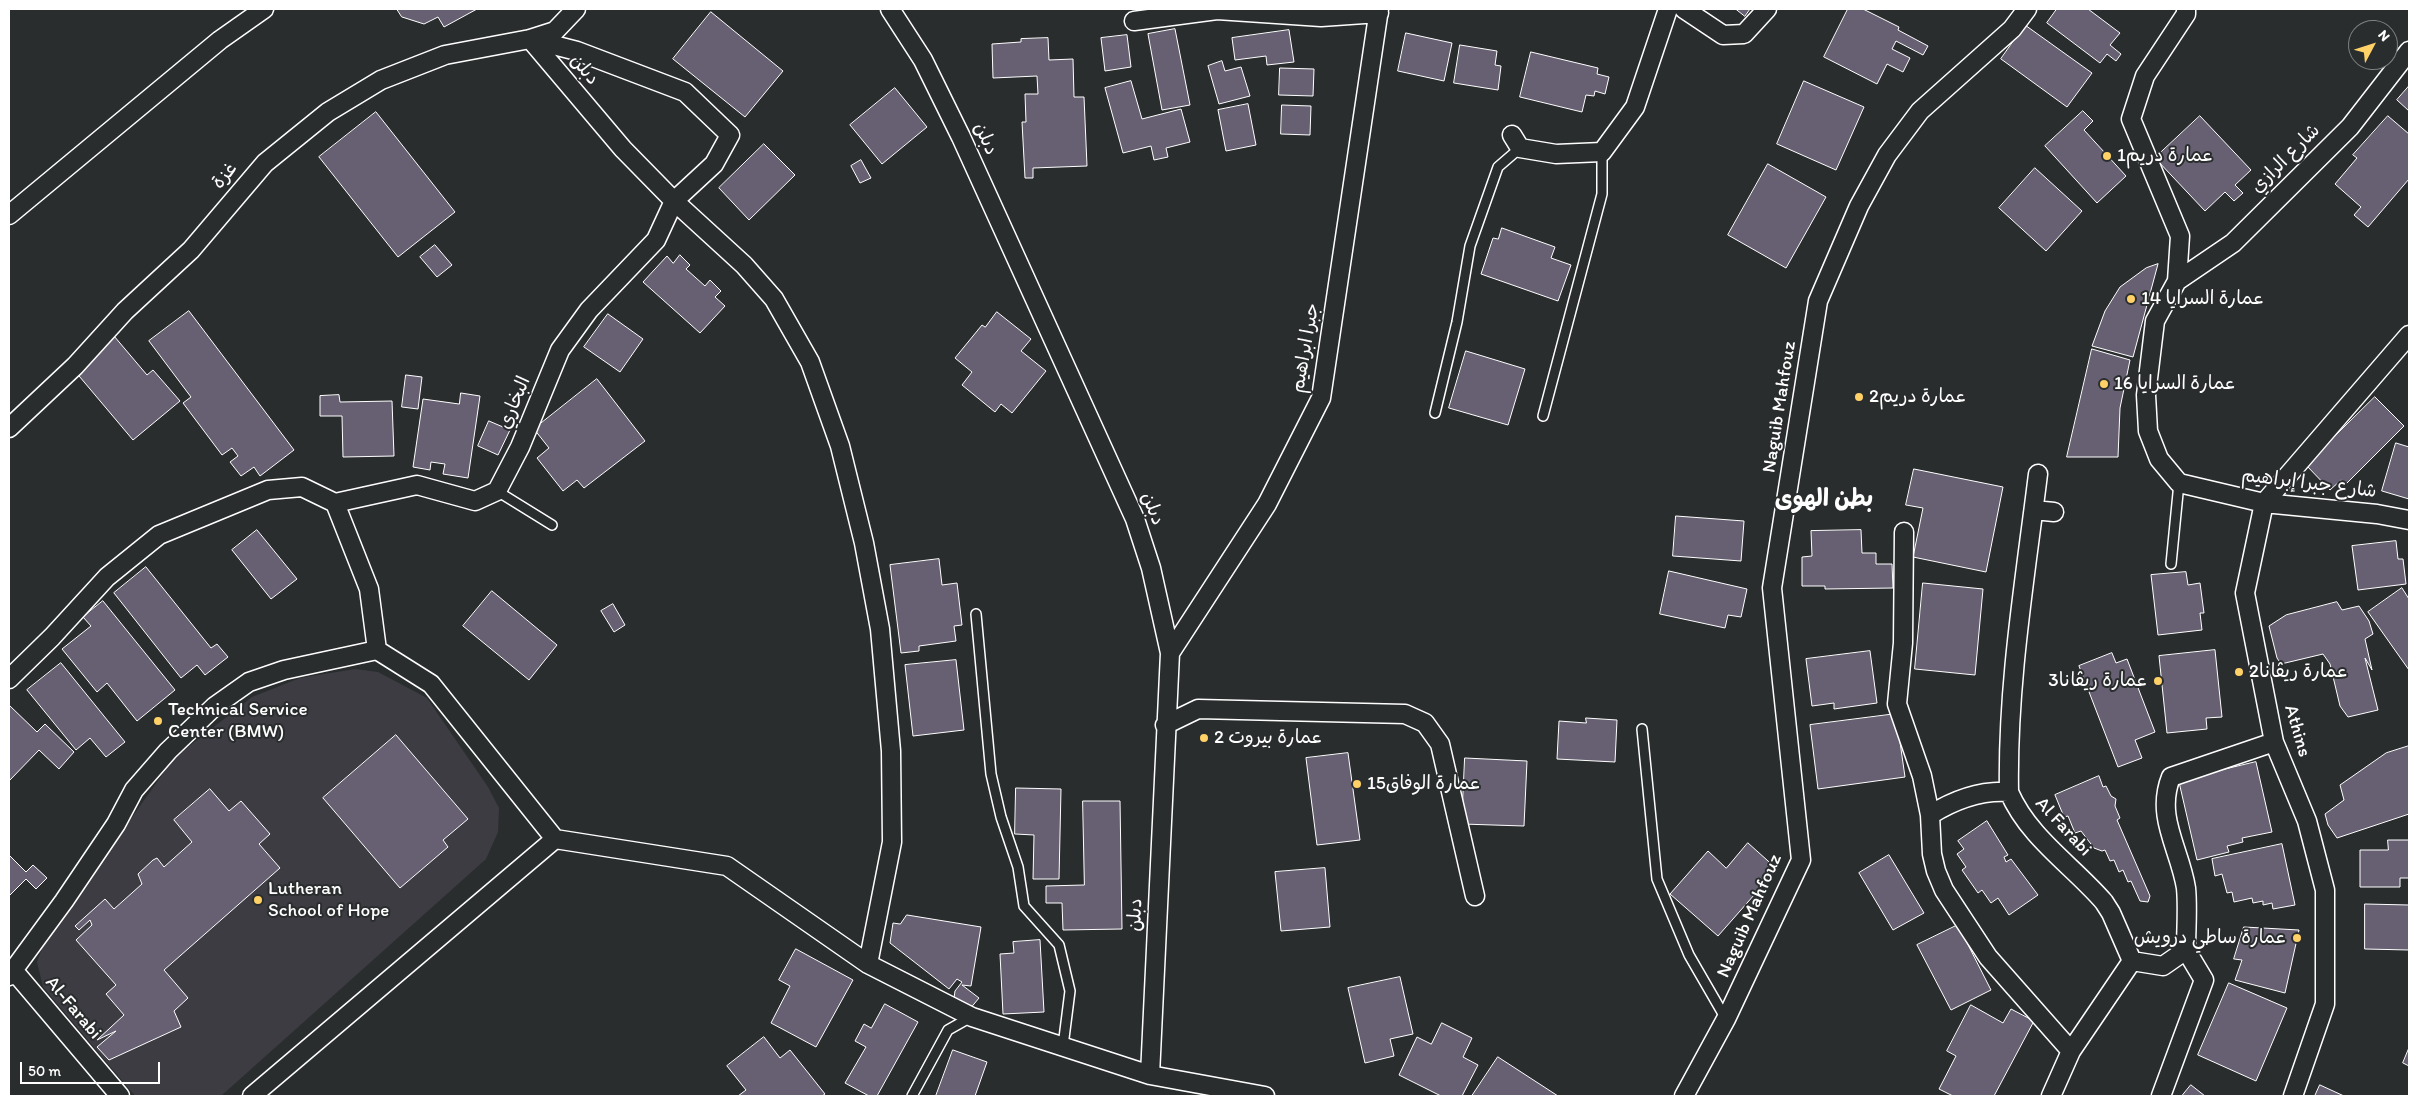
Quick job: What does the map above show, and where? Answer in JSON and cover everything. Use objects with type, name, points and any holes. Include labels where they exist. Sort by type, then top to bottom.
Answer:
[{"type":"street","points":[[9,215],[220,40],[264,9]]},
{"type":"street","points":[[530,39],[555,31],[576,9]]},
{"type":"street","name":"دبلن","points":[[890,9],[923,60],[962,137],[1135,519],[1151,568],[1170,653],[1165,725],[1150,1075]]},
{"type":"street","points":[[1516,142],[1556,154],[1602,152],[1635,107],[1668,9]]},
{"type":"street","points":[[1684,9],[1723,35],[1744,34],[1767,9]]},
{"type":"street","name":"Naguib Mahfouz","points":[[1684,1096],[1726,1019],[1801,860],[1772,588],[1818,300],[1859,206],[1887,155],[1920,110],[2012,29],[2027,9]]},
{"type":"street","points":[[2179,483],[2159,458],[2148,431],[2146,395],[2155,321],[2177,281],[2180,236],[2131,119],[2145,76],[2186,14],[2186,9]]},
{"type":"street","name":"جبرا ابراهيم","points":[[1134,21],[1217,10],[1321,17],[1379,11],[1321,398],[1267,504],[1170,653]]},
{"type":"street","points":[[530,39],[577,51],[685,92],[730,135],[714,164],[674,201]]},
{"type":"street","name":"دبلن","points":[[530,39],[623,149],[674,201],[744,265],[774,299],[810,362],[840,446],[864,543],[880,629],[891,751],[892,842],[868,964]]},
{"type":"street","name":"غزة","points":[[9,428],[75,366],[125,311],[191,250],[265,162],[328,112],[381,80],[445,54],[530,39]]},
{"type":"street","name":"شارع الرازي","points":[[2177,281],[2233,242],[2343,133],[2409,51]]},
{"type":"street","name":"البخاري","points":[[497,491],[520,447],[560,350],[588,310],[656,240],[674,201]]},
{"type":"street","name":"Athins","points":[[2293,1096],[2325,1004],[2326,890],[2307,820],[2274,742],[2244,593],[2264,503],[2409,335]]},
{"type":"street","points":[[2009,792],[2008,752],[2013,669],[2038,474]]},
{"type":"street","name":"شارع جبرا إبراهيم","points":[[2179,483],[2264,503],[2377,514],[2409,520]]},
{"type":"street","points":[[9,678],[52,637],[107,577],[158,535],[268,490],[302,487],[334,503],[417,485],[475,501],[497,491]]},
{"type":"street","points":[[334,503],[369,589],[377,650]]},
{"type":"street","points":[[2034,510],[2054,512]]},
{"type":"street","points":[[1904,532],[1903,643],[1898,704],[1922,776],[1930,815],[1932,854],[1944,890],[1988,957],[2071,1051]]},
{"type":"street","points":[[11,973],[64,901],[116,824],[134,790],[168,751],[215,706],[250,682],[284,670],[377,650],[431,684],[555,839],[727,866],[868,964],[972,1017],[1150,1075],[1265,1096]]},
{"type":"street","points":[[1165,725],[1198,709],[1405,714],[1425,723],[1440,744],[1475,896]]},
{"type":"street","points":[[2161,1096],[2204,980],[2186,950],[2186,888],[2164,809],[2166,791],[2171,777],[2274,742]]},
{"type":"street","name":"Al Farabi","points":[[1930,815],[1973,795],[2009,792],[2017,811],[2029,826],[2104,902],[2132,961]]},
{"type":"street","points":[[252,1096],[555,839]]},
{"type":"street","points":[[2051,1096],[2071,1051],[2132,961],[2162,966],[2186,950]]},
{"type":"street","name":"Al-Farabi","points":[[11,973],[120,1096]]},
{"type":"lane","points":[[1435,413],[1457,322],[1470,246],[1498,167],[1516,142]]},
{"type":"lane","points":[[1543,416],[1602,194],[1602,152]]},
{"type":"lane","points":[[2171,564],[2179,483]]},
{"type":"lane","points":[[497,491],[552,525]]},
{"type":"lane","points":[[976,614],[991,774],[1000,817],[1018,867],[1024,906],[1059,946],[1070,991],[1063,1046]]},
{"type":"lane","points":[[1642,729],[1658,879],[1689,955],[1726,1019]]},
{"type":"lane","points":[[912,1096],[948,1030],[972,1017]]},
{"type":"shaded area","name":"Lutheran School of Hope","points":[[355,669],[378,672],[427,698],[488,787],[499,808],[498,832],[486,859],[221,1096],[135,1096],[43,987],[37,962],[45,940],[174,758],[252,697],[300,678]]},
{"type":"building","points":[[397,9],[477,9],[444,27],[438,17],[424,24],[402,17]]},
{"type":"building","points":[[1736,9],[1750,9],[1745,16]]},
{"type":"building","points":[[1848,9],[1863,9],[1899,27],[1898,30],[1928,46],[1923,55],[1896,41],[1892,49],[1910,58],[1903,72],[1887,64],[1877,84],[1824,57]]},
{"type":"building","points":[[2057,9],[2088,9],[2120,33],[2110,45],[2121,54],[2116,61],[2107,54],[2100,63],[2047,23]]},
{"type":"building","points":[[711,12],[783,71],[745,117],[673,59]]},
{"type":"building","points":[[2025,25],[2092,73],[2067,107],[2001,59]]},
{"type":"building","points":[[1175,29],[1190,105],[1162,110],[1148,34]]},
{"type":"building","points":[[1289,30],[1294,62],[1267,65],[1266,56],[1235,60],[1232,38]]},
{"type":"building","points":[[1406,33],[1452,43],[1444,81],[1398,71]]},
{"type":"building","points":[[1127,35],[1131,67],[1105,71],[1101,38]]},
{"type":"building","points":[[1048,38],[1049,60],[1073,59],[1074,97],[1084,97],[1087,166],[1033,168],[1033,178],[1025,178],[1022,122],[1026,122],[1025,94],[1038,94],[1037,76],[993,78],[992,44],[1021,42],[1021,39]]},
{"type":"building","points":[[1460,45],[1497,51],[1495,65],[1501,66],[1498,90],[1454,83]]},
{"type":"building","points":[[1531,52],[1598,68],[1597,74],[1609,77],[1605,94],[1595,91],[1594,96],[1586,95],[1582,112],[1520,97]]},
{"type":"building","points":[[1222,61],[1225,71],[1241,67],[1250,96],[1219,104],[1208,66]]},
{"type":"building","points":[[1280,68],[1314,69],[1313,96],[1279,95]]},
{"type":"building","points":[[1131,81],[1142,119],[1181,109],[1190,142],[1166,148],[1168,157],[1154,160],[1151,146],[1123,153],[1105,88]]},
{"type":"building","points":[[1804,81],[1864,107],[1836,170],[1777,144]]},
{"type":"building","points":[[2409,86],[2409,111],[2397,100]]},
{"type":"building","points":[[895,88],[927,127],[882,164],[850,125]]},
{"type":"building","points":[[1248,104],[1256,145],[1226,151],[1218,110]]},
{"type":"building","points":[[1282,105],[1311,106],[1310,135],[1281,134]]},
{"type":"building","points":[[2083,111],[2093,121],[2084,130],[2126,176],[2097,203],[2045,146]]},
{"type":"building","points":[[376,112],[455,212],[398,257],[319,157]]},
{"type":"building","points":[[2200,116],[2251,170],[2235,185],[2243,193],[2234,201],[2225,192],[2205,211],[2155,158]]},
{"type":"building","points":[[2388,116],[2409,134],[2409,179],[2368,227],[2354,215],[2361,207],[2335,184],[2357,158],[2353,155]]},
{"type":"building","points":[[764,144],[795,175],[749,220],[719,188]]},
{"type":"building","points":[[861,160],[871,178],[860,183],[851,166]]},
{"type":"building","points":[[1768,164],[1826,197],[1786,268],[1728,235]]},
{"type":"building","points":[[2035,168],[2082,211],[2046,251],[1999,208]]},
{"type":"building","points":[[1502,228],[1555,247],[1551,258],[1571,265],[1558,301],[1481,274],[1493,238],[1498,239]]},
{"type":"building","points":[[435,245],[452,265],[437,277],[420,257]]},
{"type":"building","points":[[680,255],[690,265],[686,269],[705,286],[710,280],[721,291],[715,297],[725,306],[700,333],[643,282],[667,256],[673,263]]},
{"type":"building","name":"عمارة السرايا 14","points":[[2158,264],[2133,357],[2092,346],[2105,311],[2120,287],[2146,268]]},
{"type":"building","points":[[189,311],[294,450],[260,476],[254,467],[241,476],[230,462],[238,456],[232,448],[222,455],[183,403],[191,397],[149,341]]},
{"type":"building","points":[[997,312],[1031,339],[1021,351],[1046,371],[1012,413],[1001,404],[995,412],[962,385],[972,372],[955,358],[982,325],[985,327]]},
{"type":"building","points":[[608,314],[643,339],[620,372],[584,347]]},
{"type":"building","points":[[114,336],[147,375],[153,370],[180,401],[133,440],[74,370]]},
{"type":"building","name":"عمارة السرايا 16","points":[[2092,349],[2130,360],[2120,408],[2118,457],[2067,457]]},
{"type":"building","points":[[1466,351],[1525,369],[1508,425],[1449,408]]},
{"type":"building","points":[[406,375],[422,377],[418,409],[402,407]]},
{"type":"building","points":[[597,379],[645,441],[584,488],[577,480],[563,491],[537,458],[549,448],[534,429]]},
{"type":"building","points":[[461,393],[480,396],[468,478],[443,474],[445,464],[431,462],[430,470],[413,467],[423,399],[459,404]]},
{"type":"building","points":[[339,395],[340,402],[392,401],[394,456],[343,457],[342,416],[320,416],[320,396]]},
{"type":"building","points":[[2375,397],[2404,426],[2346,484],[2341,480],[2330,490],[2306,465]]},
{"type":"building","points":[[489,421],[510,430],[498,455],[478,446]]},
{"type":"building","points":[[2396,443],[2409,447],[2409,499],[2382,491]]},
{"type":"building","points":[[1914,469],[2003,487],[1986,572],[1913,557],[1923,508],[1906,505]]},
{"type":"building","points":[[1676,516],[1744,521],[1741,561],[1673,556]]},
{"type":"building","points":[[257,530],[297,579],[271,599],[232,550]]},
{"type":"building","points":[[1861,530],[1862,553],[1876,553],[1876,564],[1892,564],[1893,588],[1825,589],[1825,586],[1802,586],[1802,557],[1812,556],[1811,531]]},
{"type":"building","points":[[2396,541],[2398,559],[2403,559],[2406,584],[2358,590],[2352,546]]},
{"type":"building","points":[[939,559],[942,585],[957,583],[962,625],[954,626],[956,641],[919,646],[919,651],[901,653],[890,565]]},
{"type":"building","points":[[146,567],[211,648],[217,644],[228,657],[205,675],[197,665],[181,678],[114,593]]},
{"type":"building","points":[[1669,571],[1747,589],[1741,617],[1728,615],[1725,628],[1660,614]]},
{"type":"building","points":[[2186,572],[2188,585],[2200,583],[2204,613],[2200,613],[2202,630],[2158,635],[2151,575]]},
{"type":"building","points":[[1923,583],[1983,589],[1975,675],[1915,669]]},
{"type":"building","points":[[2402,588],[2409,599],[2409,670],[2368,612]]},
{"type":"building","points":[[492,591],[557,645],[529,680],[463,626]]},
{"type":"building","points":[[103,601],[175,690],[137,721],[107,683],[97,692],[62,649],[91,626],[83,617]]},
{"type":"building","points":[[2337,602],[2342,610],[2359,606],[2369,621],[2373,634],[2365,639],[2372,670],[2365,658],[2378,710],[2348,717],[2340,706],[2330,664],[2323,654],[2281,664],[2277,658],[2269,626],[2286,615]]},
{"type":"building","points":[[613,604],[625,625],[614,632],[601,611]]},
{"type":"building","points":[[2215,650],[2222,717],[2206,718],[2207,729],[2167,733],[2159,656]]},
{"type":"building","points":[[1870,651],[1877,703],[1834,709],[1834,703],[1812,706],[1806,659]]},
{"type":"building","points":[[2112,653],[2116,663],[2127,659],[2155,732],[2135,740],[2142,758],[2118,767],[2079,666]]},
{"type":"building","points":[[956,660],[964,730],[913,736],[905,665]]},
{"type":"building","points":[[61,663],[125,742],[106,757],[90,738],[76,750],[27,690]]},
{"type":"building","points":[[9,705],[37,732],[45,724],[74,752],[59,769],[39,750],[9,781]]},
{"type":"building","points":[[1896,714],[1905,777],[1818,789],[1810,725]]},
{"type":"building","points":[[1586,718],[1617,720],[1615,762],[1557,759],[1559,721],[1586,723]]},
{"type":"building","points":[[396,735],[468,819],[443,840],[448,847],[400,888],[323,798]]},
{"type":"building","points":[[2409,746],[2409,814],[2337,838],[2328,825],[2325,814],[2344,800],[2340,785],[2386,753]]},
{"type":"building","points":[[1348,753],[1360,840],[1317,845],[1306,758]]},
{"type":"building","points":[[1465,758],[1527,761],[1524,826],[1462,824]]},
{"type":"building","points":[[2256,762],[2272,832],[2242,838],[2243,842],[2227,846],[2229,852],[2197,860],[2179,782],[2188,778]]},
{"type":"building","points":[[2099,776],[2103,787],[2106,786],[2111,796],[2116,799],[2115,806],[2120,818],[2117,820],[2150,896],[2148,902],[2140,901],[2131,881],[2128,882],[2123,870],[2119,872],[2114,860],[2110,861],[2105,850],[2102,851],[2094,848],[2081,831],[2075,833],[2068,816],[2064,817],[2055,795]]},
{"type":"building","points":[[1016,788],[1061,789],[1059,879],[1033,879],[1034,835],[1015,834]]},
{"type":"building","points":[[210,789],[229,811],[241,801],[270,834],[259,844],[280,868],[164,970],[188,998],[174,1011],[181,1027],[109,1060],[97,1047],[116,1031],[97,1040],[124,1015],[106,994],[116,985],[76,940],[92,925],[90,920],[79,930],[75,926],[105,899],[114,909],[142,884],[138,874],[153,860],[157,858],[164,867],[192,842],[174,820]]},
{"type":"building","points":[[1083,801],[1120,801],[1122,929],[1063,930],[1062,903],[1046,903],[1046,886],[1084,885]]},
{"type":"building","points":[[1987,821],[2008,855],[2004,857],[2006,862],[2011,859],[2038,895],[2009,915],[1998,898],[1991,903],[1982,890],[1978,893],[1962,870],[1966,867],[1957,854],[1964,849],[1958,841]]},
{"type":"building","points":[[2388,840],[2409,840],[2409,878],[2400,878],[2400,887],[2360,887],[2360,850],[2388,850]]},
{"type":"building","points":[[1748,843],[1777,869],[1718,936],[1670,894],[1708,851],[1726,868]]},
{"type":"building","points":[[2282,844],[2295,905],[2273,909],[2272,903],[2263,905],[2263,901],[2253,903],[2252,898],[2234,902],[2232,892],[2227,893],[2222,874],[2215,876],[2212,859]]},
{"type":"building","points":[[9,855],[26,872],[33,865],[47,878],[36,889],[26,879],[9,896]]},
{"type":"building","points":[[1889,855],[1924,913],[1893,930],[1859,873]]},
{"type":"building","points":[[1325,868],[1330,927],[1281,931],[1275,872]]},
{"type":"building","points":[[2365,904],[2409,905],[2409,950],[2365,949]]},
{"type":"building","points":[[907,915],[981,927],[971,986],[962,985],[979,998],[969,1010],[954,998],[955,991],[962,982],[957,979],[949,989],[890,943],[893,923],[900,924]]},
{"type":"building","points":[[1958,925],[1991,990],[1951,1010],[1917,945]]},
{"type":"building","points":[[2244,927],[2299,930],[2285,993],[2235,980],[2242,960],[2234,959]]},
{"type":"building","points":[[1040,940],[1044,1012],[1003,1014],[1000,954],[1014,953],[1013,942]]},
{"type":"building","points":[[796,949],[853,980],[816,1047],[771,1023],[790,986],[779,980]]},
{"type":"building","points":[[1400,977],[1413,1034],[1390,1039],[1394,1056],[1365,1063],[1348,988]]},
{"type":"building","points":[[2229,983],[2287,1008],[2256,1081],[2198,1055]]},
{"type":"building","points":[[885,1004],[918,1022],[877,1096],[869,1096],[845,1083],[866,1047],[855,1041],[864,1024],[871,1028]]},
{"type":"building","points":[[1971,1005],[2003,1023],[2011,1009],[2034,1021],[1994,1096],[1953,1096],[1939,1089],[1956,1056],[1947,1051]]},
{"type":"building","points":[[1442,1023],[1472,1038],[1463,1057],[1478,1065],[1462,1096],[1441,1096],[1399,1075],[1417,1037],[1431,1044]]},
{"type":"building","points":[[764,1037],[780,1058],[790,1050],[825,1094],[822,1096],[738,1096],[746,1090],[727,1066]]},
{"type":"building","points":[[2409,1048],[2409,1066],[2403,1063]]},
{"type":"building","points":[[953,1050],[987,1062],[975,1096],[936,1096]]},
{"type":"building","points":[[1498,1057],[1558,1096],[1472,1096]]},
{"type":"building","points":[[2191,1085],[2205,1096],[2182,1096]]},
{"type":"building","points":[[2320,1085],[2344,1096],[2315,1096]]},
{"type":"place","name":"عمارة دريم1","points":[[2107,156]]},
{"type":"place","name":"عمارة السرايا 14","points":[[2131,299]]},
{"type":"place","name":"عمارة السرايا 16","points":[[2104,384]]},
{"type":"place","name":"عمارة دريم2","points":[[1859,397]]},
{"type":"place","name":"عمارة ريڤانا2","points":[[2239,672]]},
{"type":"place","name":"عمارة ريڤانا3","points":[[2158,681]]},
{"type":"place","name":"Technical Service Center (BMW)","points":[[158,721]]},
{"type":"place","name":"عمارة بيروت 2","points":[[1204,738]]},
{"type":"place","name":"عمارة الوفاق15","points":[[1357,784]]},
{"type":"place","name":"Lutheran School of Hope","points":[[258,900]]},
{"type":"place","name":"عمارة ساطي درويش","points":[[2297,938]]},
{"type":"district","name":"بطن الهوى","points":[[1824,500]]}]
